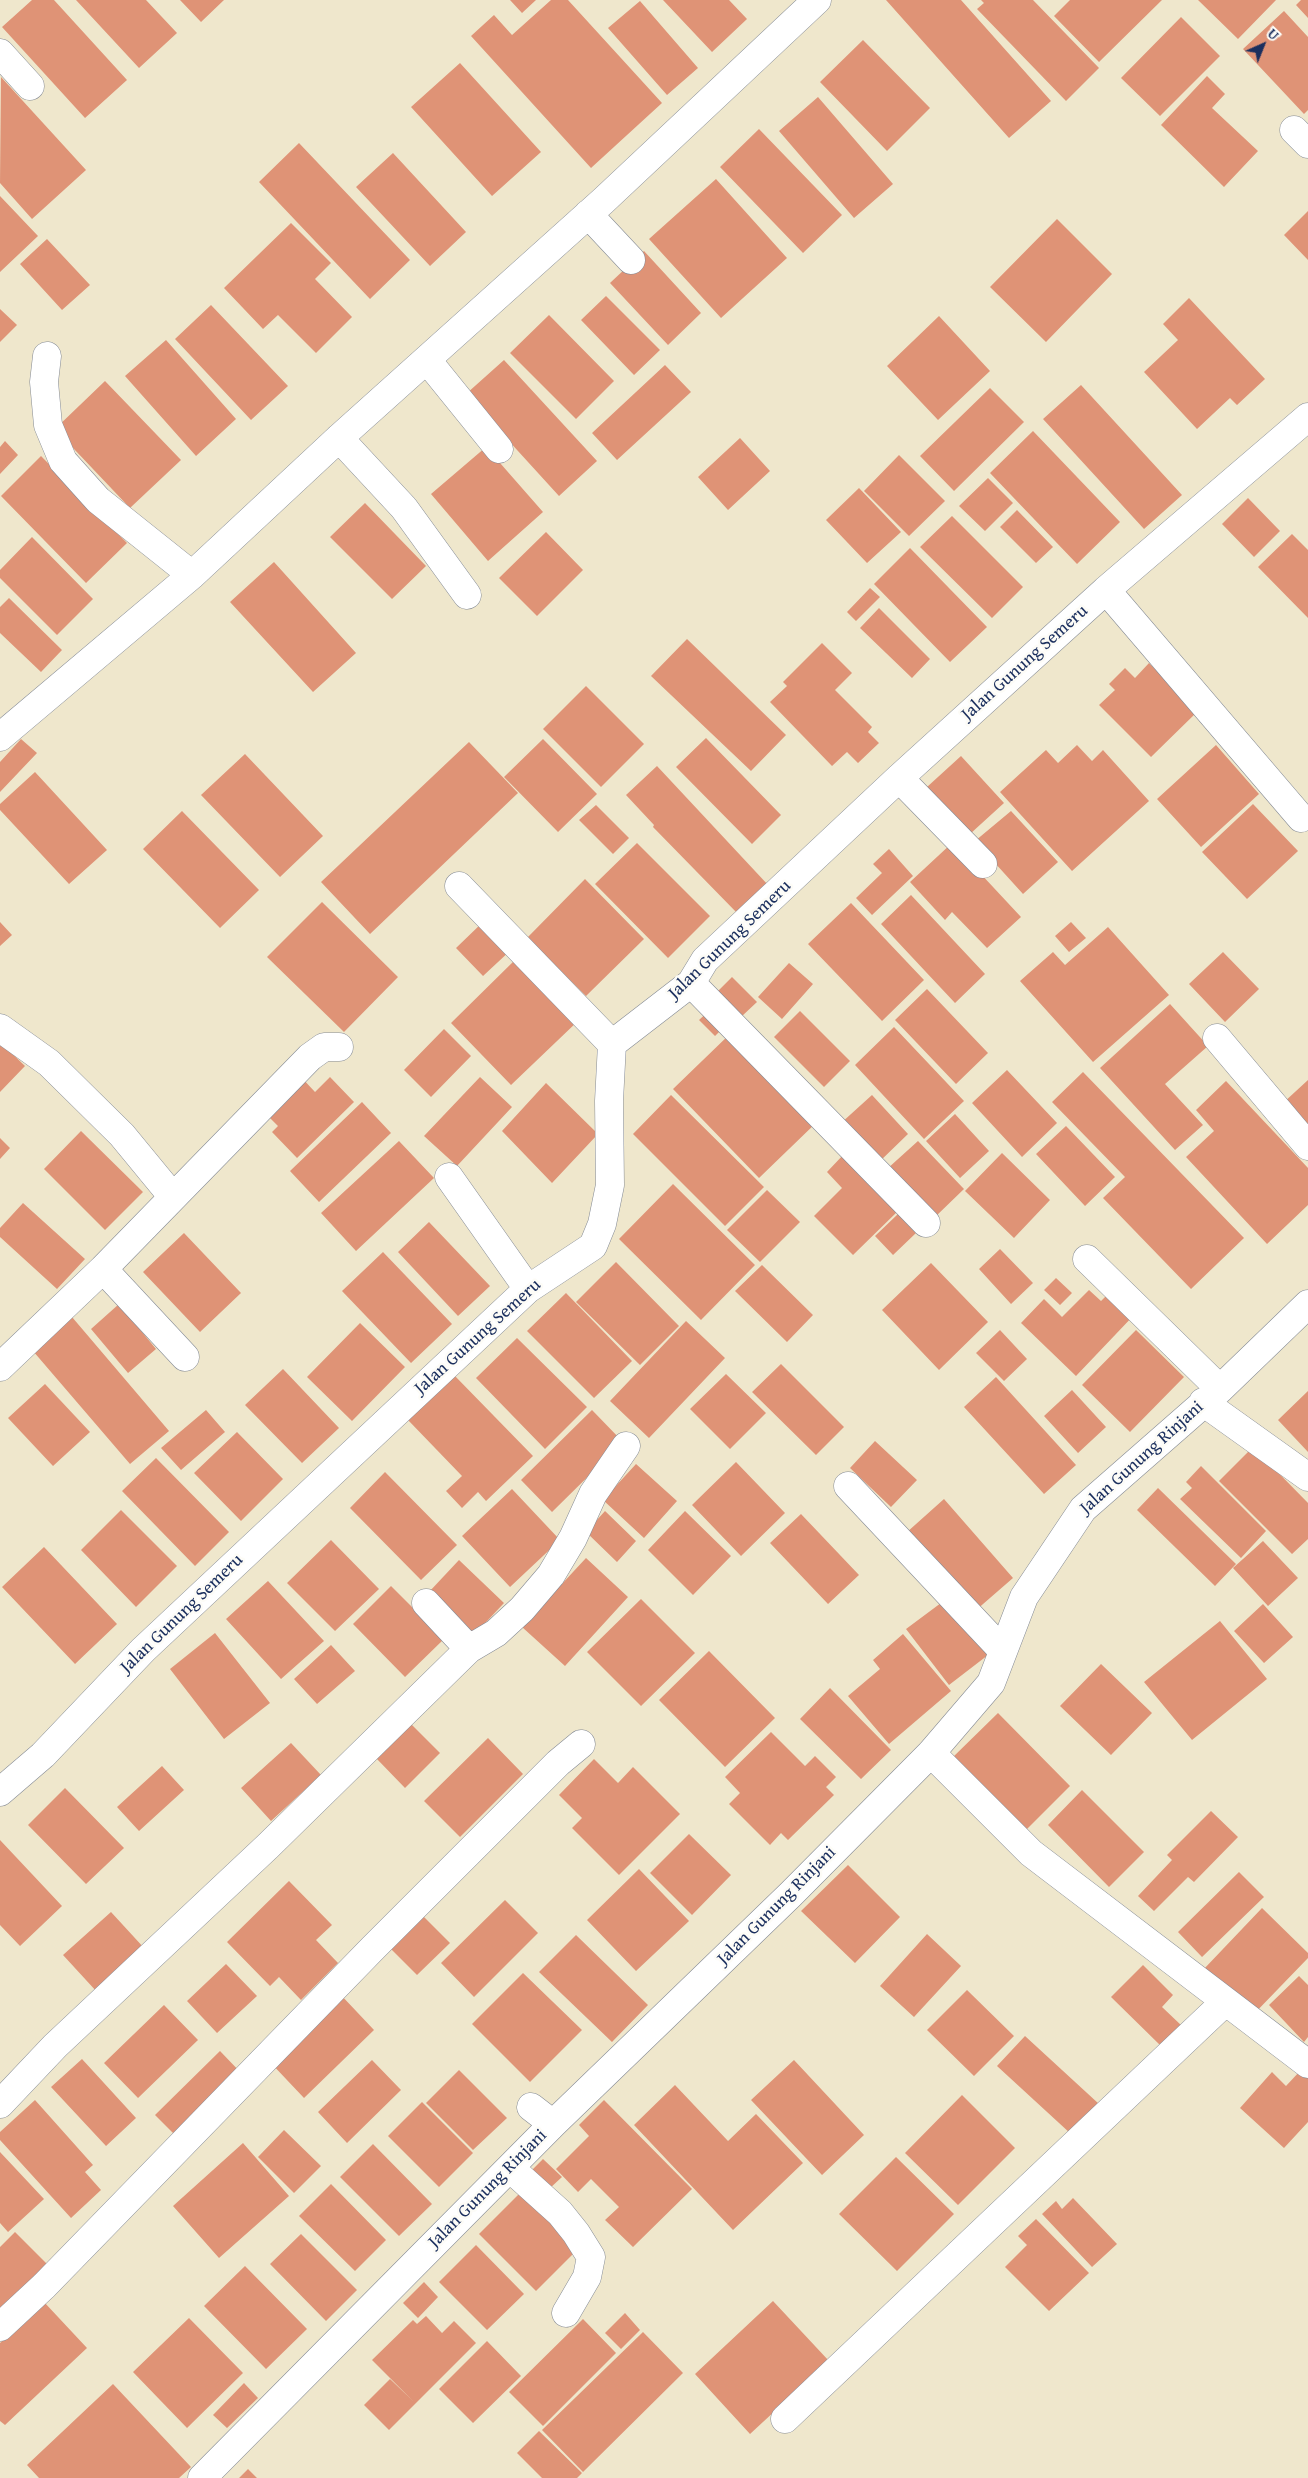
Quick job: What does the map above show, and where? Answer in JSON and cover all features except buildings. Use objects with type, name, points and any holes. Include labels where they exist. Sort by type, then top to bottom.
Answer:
[{"type":"street","points":[[0,737],[192,575],[340,438],[588,214],[817,0]]},
{"type":"street","points":[[0,53],[30,86]]},
{"type":"street","points":[[588,214],[631,260]]},
{"type":"street","points":[[47,356],[44,382],[48,425],[63,461],[98,500],[192,575]]},
{"type":"street","points":[[426,360],[499,449]]},
{"type":"street","name":"Jalan Gunung Semeru","points":[[0,1792],[43,1755],[157,1636],[528,1289],[593,1246],[602,1224],[610,1185],[609,1101],[612,1044],[691,984],[705,960],[899,778],[1106,590],[1308,417]]},
{"type":"street","points":[[340,438],[404,508],[467,595]]},
{"type":"street","points":[[1106,590],[1301,818]]},
{"type":"street","points":[[899,778],[982,864]]},
{"type":"street","points":[[459,886],[612,1044]]},
{"type":"street","points":[[691,984],[926,1223]]},
{"type":"street","points":[[0,1028],[49,1062],[122,1135],[173,1197]]},
{"type":"street","points":[[1216,1038],[1308,1146]]},
{"type":"street","points":[[0,1368],[103,1268],[310,1057],[324,1046],[339,1047]]},
{"type":"street","points":[[449,1177],[528,1289]]},
{"type":"street","points":[[1087,1259],[1211,1395],[1308,1476]]},
{"type":"street","points":[[103,1268],[185,1357]]},
{"type":"street","name":"Jalan Gunung Rinjani","points":[[202,2478],[553,2124],[791,1894],[931,1753],[990,1683],[1024,1597],[1083,1509],[1211,1395],[1308,1304]]},
{"type":"street","points":[[0,2104],[55,2046],[268,1846],[469,1649],[496,1633],[516,1615],[552,1575],[573,1538],[593,1494],[626,1446]]},
{"type":"street","points":[[848,1486],[1003,1651]]},
{"type":"street","points":[[426,1603],[469,1649]]},
{"type":"street","points":[[0,2327],[44,2286],[380,1941],[558,1763],[581,1744]]},
{"type":"street","points":[[931,1753],[1031,1852],[1308,2064]]},
{"type":"street","points":[[785,2419],[1225,2002]]},
{"type":"street","points":[[531,2107],[553,2124]]},
{"type":"street","points":[[510,2168],[560,2212],[591,2257],[587,2277],[566,2313]]}]
